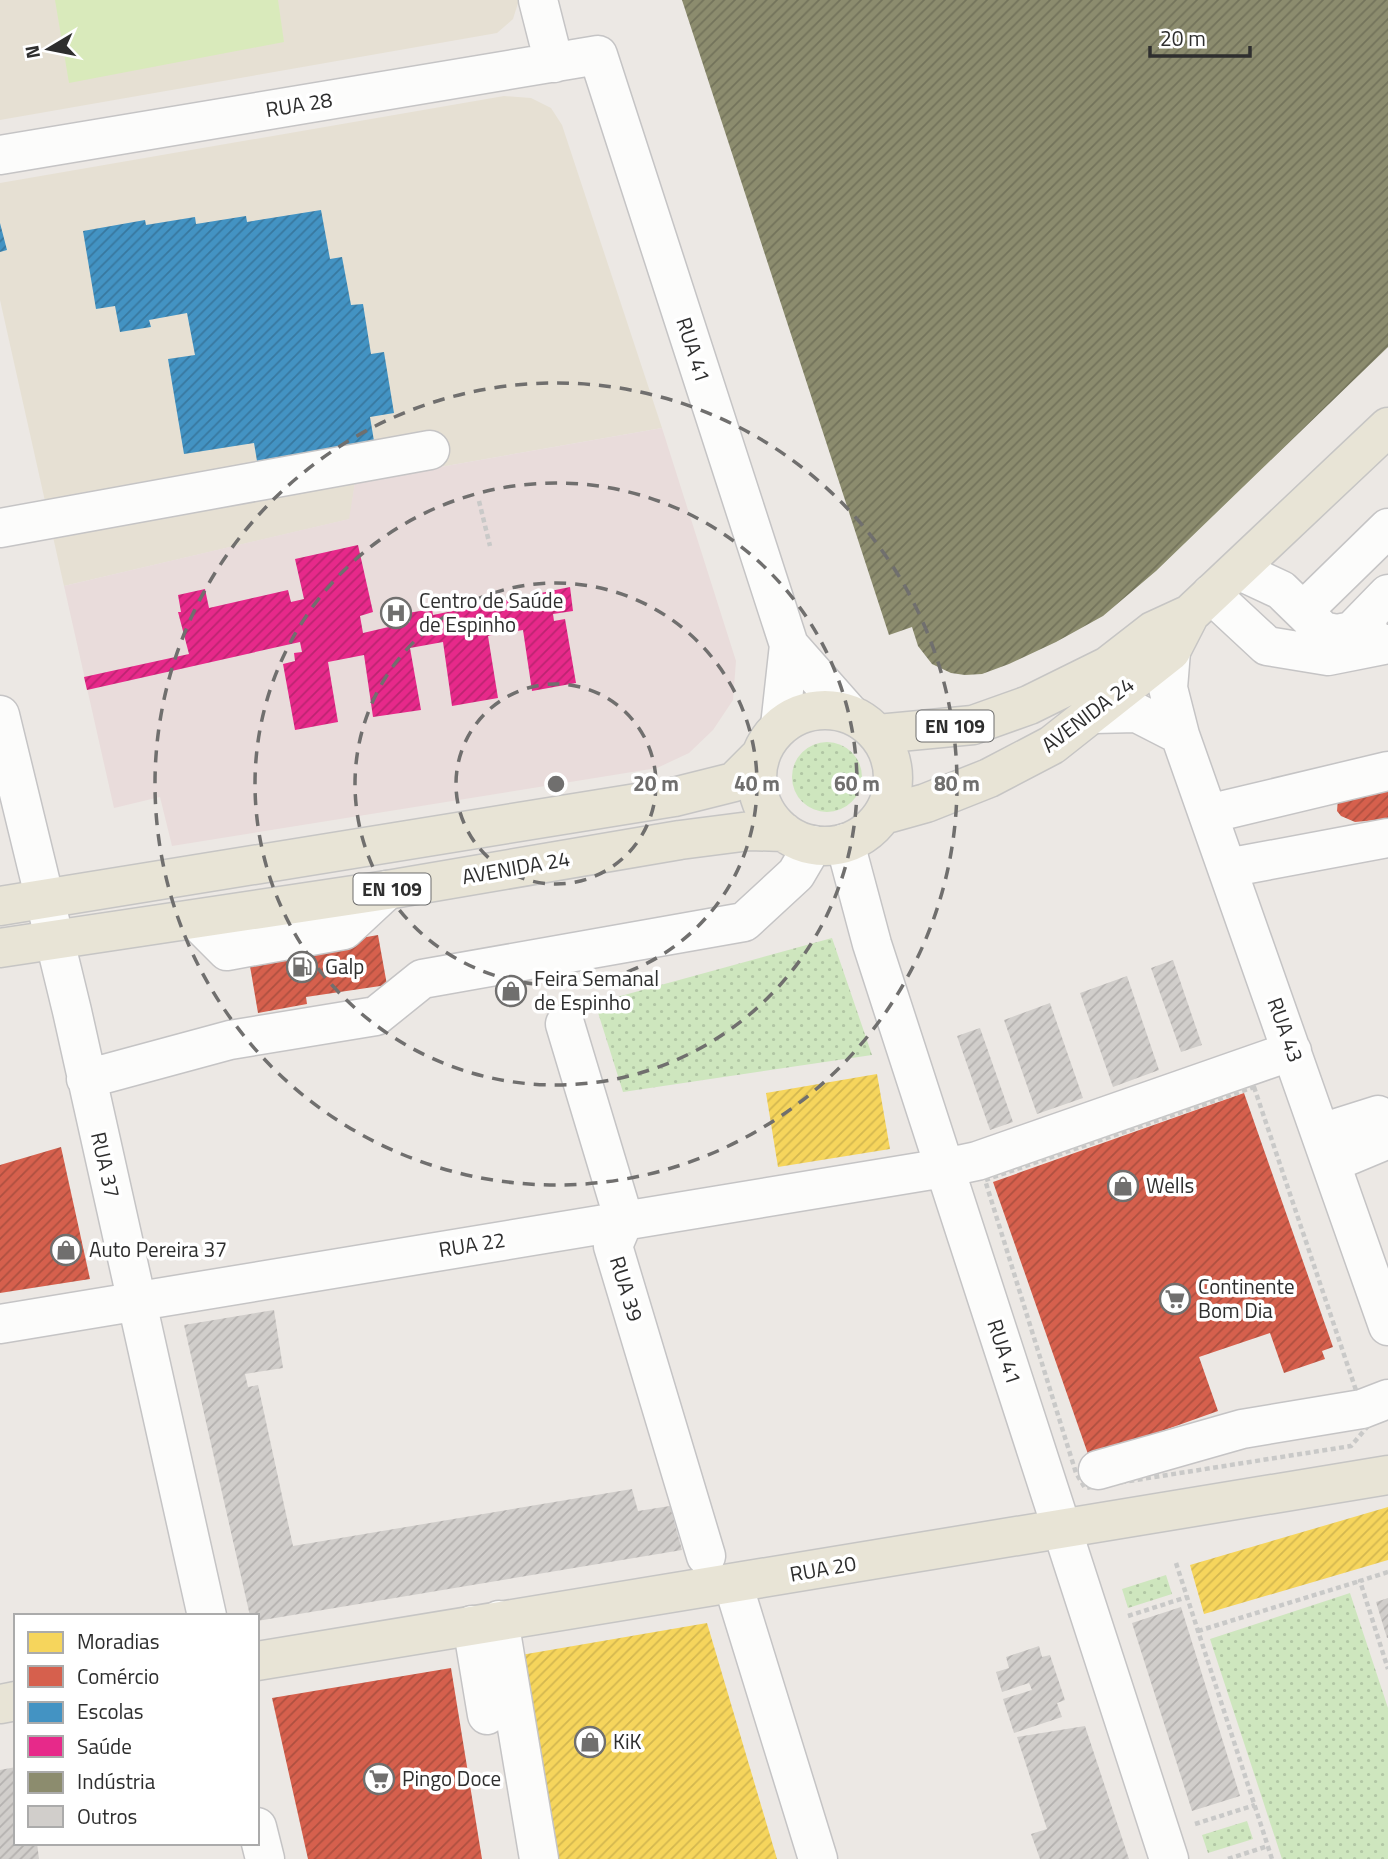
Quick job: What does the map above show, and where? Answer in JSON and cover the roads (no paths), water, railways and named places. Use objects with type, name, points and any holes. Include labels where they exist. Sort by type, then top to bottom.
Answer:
[{"type":"main road","points":[[1171,651],[1213,593],[1388,427]]},
{"type":"main road","name":"AVENIDA 24","points":[[0,906],[674,797],[734,782],[796,716],[811,710],[831,709],[863,723],[973,725],[1029,705],[1108,666],[1153,631],[1213,593]]},
{"type":"main road","name":"AVENIDA 24","points":[[0,948],[387,890],[680,840],[750,831],[814,840],[859,837],[883,815],[926,803],[989,778],[1052,745],[1171,651]]},
{"type":"main road","name":"EN 109","points":[[863,723],[887,749],[893,767],[893,785],[883,815]]},
{"type":"main road","points":[[770,741],[757,774],[764,807],[772,821],[814,840]]},
{"type":"main road","name":"RUA 20","points":[[259,1661],[1388,1475]]},
{"type":"street","points":[[538,0],[554,63]]},
{"type":"street","name":"RUA 28","points":[[0,155],[598,55]]},
{"type":"street","name":"RUA 41","points":[[598,55],[789,645],[863,723]]},
{"type":"street","points":[[0,528],[430,450]]},
{"type":"street","points":[[1303,611],[1388,528]]},
{"type":"street","points":[[1213,593],[1281,590],[1323,631],[1337,634],[1388,625]]},
{"type":"street","points":[[1213,593],[1267,646],[1328,656],[1388,645]]},
{"type":"street","points":[[1351,632],[1388,594]]},
{"type":"street","name":"RUA 41","points":[[770,741],[789,645]]},
{"type":"street","name":"RUA 43","points":[[1171,651],[1168,688],[1180,735],[1387,1319]]},
{"type":"street","points":[[1093,714],[1137,713],[1180,735]]},
{"type":"street","name":"RUA 37","points":[[0,715],[55,940],[207,1614]]},
{"type":"street","points":[[1208,814],[1388,771]]},
{"type":"street","points":[[1325,785],[1338,846]]},
{"type":"street","points":[[1227,868],[1388,838]]},
{"type":"street","points":[[86,1079],[230,1041],[376,1016],[422,979],[744,922],[796,874],[814,840]]},
{"type":"street","name":"RUA 41","points":[[814,840],[872,944],[1169,1859]]},
{"type":"street","name":"RUA 39","points":[[565,1024],[618,1233],[706,1556]]},
{"type":"street","name":"RUA 22","points":[[0,1324],[135,1301],[618,1233],[978,1161],[1292,1051]]},
{"type":"street","points":[[1326,1148],[1378,1115],[1388,1120]]},
{"type":"street","points":[[1326,1148],[1386,1140],[1388,1137]]},
{"type":"street","points":[[1098,1470],[1242,1429],[1375,1404]]},
{"type":"street","points":[[733,1584],[818,1859]]},
{"type":"street","points":[[486,1623],[487,1715]]},
{"type":"street","points":[[486,1623],[539,1859]]},
{"type":"street","points":[[259,1835],[265,1859]]},
{"type":"place","name":"Centro de Saúde de Espinho","points":[[396,613]]},
{"type":"place","name":"Galp","points":[[302,967]]},
{"type":"place","name":"Feira Semanal de Espinho","points":[[511,991]]},
{"type":"place","name":"Wells","points":[[1123,1186]]},
{"type":"place","name":"Auto Pereira 37","points":[[66,1250]]},
{"type":"place","name":"Continente Bom Dia","points":[[1175,1299]]},
{"type":"place","name":"KiK","points":[[590,1742]]},
{"type":"place","name":"Pingo Doce","points":[[379,1779]]}]
